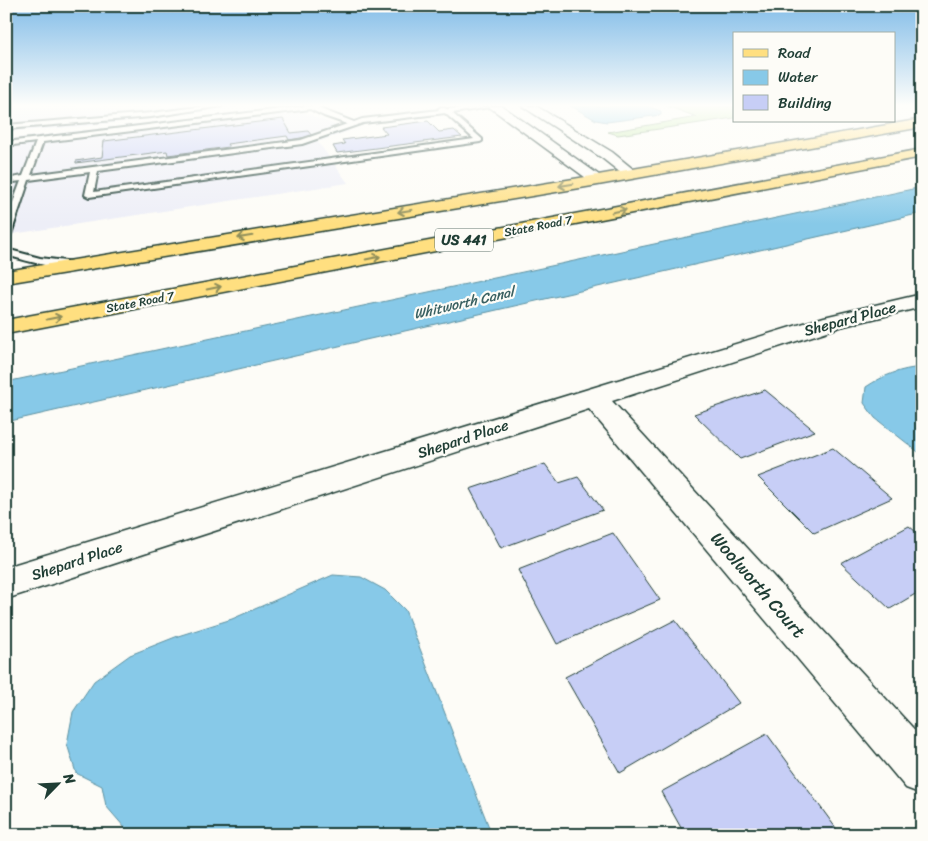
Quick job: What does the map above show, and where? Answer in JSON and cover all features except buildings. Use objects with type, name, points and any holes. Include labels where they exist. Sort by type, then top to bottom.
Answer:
[{"type":"main road","name":"US 441","points":[[6,277],[799,145]]},
{"type":"main road","points":[[672,190],[686,176],[853,145]]},
{"type":"main road","name":"State Road 7","points":[[6,327],[478,238],[672,190],[922,153]]},
{"type":"main road","points":[[478,238],[592,205],[612,195],[624,184],[631,174]]},
{"type":"street","points":[[549,145],[598,180]]},
{"type":"street","points":[[591,145],[631,174]]},
{"type":"street","name":"Shepard Place","points":[[6,583],[832,322],[922,300]]},
{"type":"street","name":"Woolworth Court","points":[[594,398],[922,772]]},
{"type":"lane","points":[[6,234],[38,145]]},
{"type":"lane","points":[[6,181],[278,145]]},
{"type":"lane","points":[[94,170],[88,195],[443,145]]},
{"type":"lane","points":[[6,252],[40,261],[75,265]]},
{"type":"shaded area","points":[[6,145],[320,145],[348,183],[6,235]]},
{"type":"water","name":"Whitworth Canal","points":[[922,187],[922,213],[6,422],[6,382]]},
{"type":"water","points":[[922,367],[922,455],[875,418],[864,403],[866,387],[899,371]]},
{"type":"water","points":[[333,575],[361,577],[385,590],[405,610],[492,835],[131,835],[106,806],[102,786],[76,773],[67,744],[73,712],[94,681],[130,655],[178,636],[232,619]]}]
